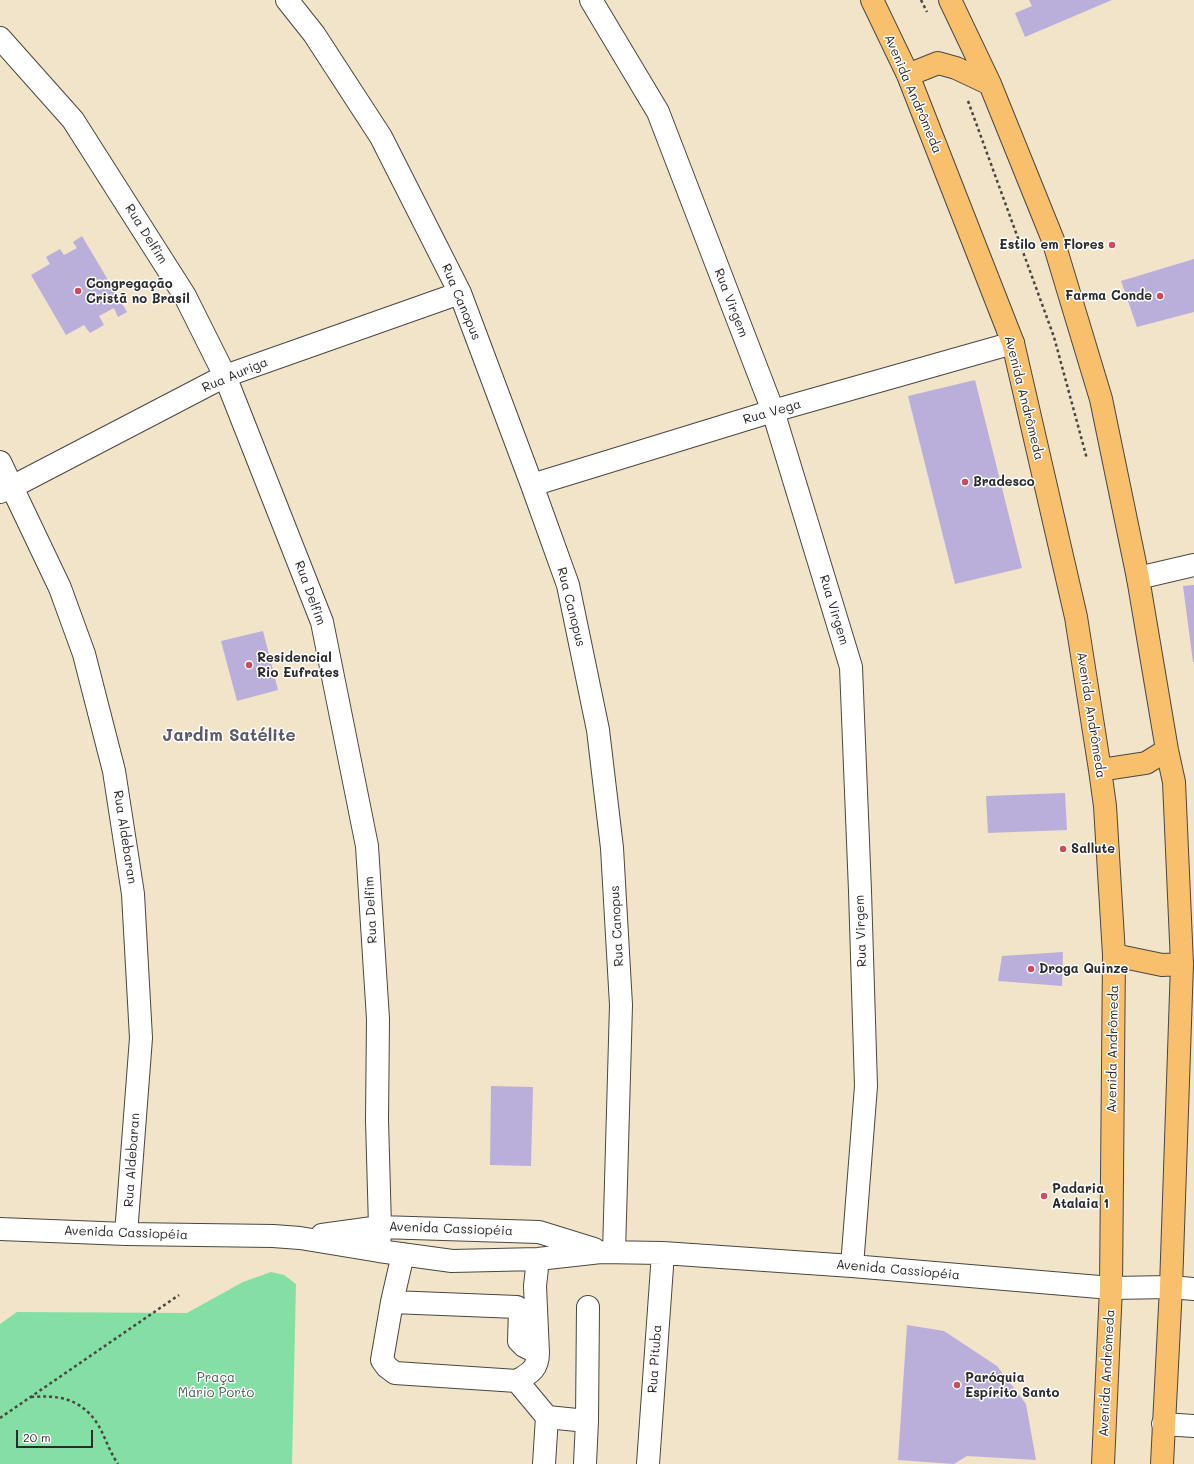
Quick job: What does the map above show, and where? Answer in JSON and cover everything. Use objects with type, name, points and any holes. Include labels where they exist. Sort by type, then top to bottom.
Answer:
[{"type":"main road","name":"Avenida Andrômeda","points":[[872,0],[908,75],[1013,343],[1076,617],[1100,770],[1104,806],[1114,955],[1111,1288],[1102,1464]]},
{"type":"main road","points":[[950,0],[990,84],[1053,240],[1101,399],[1138,578],[1167,750],[1174,782],[1182,964],[1171,1287],[1162,1464]]},
{"type":"main road","points":[[908,75],[938,63],[956,68],[990,84]]},
{"type":"main road","points":[[1100,770],[1146,763],[1167,750]]},
{"type":"main road","points":[[1114,955],[1162,966],[1182,964]]},
{"type":"street","name":"Rua Canopus","points":[[287,0],[314,34],[381,137],[460,293],[568,585],[598,730],[612,848],[621,1005],[607,1252]]},
{"type":"street","name":"Rua Virgem","points":[[590,0],[658,112],[773,411],[851,667],[866,1086],[852,1266]]},
{"type":"street","name":"Rua Delfim","points":[[0,38],[73,120],[185,296],[225,376],[322,622],[367,846],[378,1019],[377,1120],[380,1227],[379,1251]]},
{"type":"street","name":"Rua Auriga","points":[[6,489],[225,376],[460,293]]},
{"type":"street","name":"Rua Vega","points":[[532,485],[773,411],[1013,343]]},
{"type":"street","name":"Rua Aldebaran","points":[[0,462],[6,489],[60,588],[84,654],[114,771],[133,894],[141,1038],[126,1234]]},
{"type":"street","points":[[1138,578],[1194,565]]},
{"type":"street","name":"Avenida Cassiopéia","points":[[300,1238],[380,1227],[540,1232],[607,1252]]},
{"type":"street","name":"Avenida Cassiopéia","points":[[0,1229],[126,1234],[273,1236],[300,1238],[452,1261],[538,1259],[607,1252],[663,1253],[852,1266],[1111,1288],[1171,1287],[1194,1289]]},
{"type":"street","name":"Rua Pituba","points":[[648,1464],[663,1253]]},
{"type":"street","points":[[403,1254],[392,1302],[382,1360],[387,1367],[395,1373],[517,1381],[535,1368],[538,1362],[535,1286],[538,1259]]},
{"type":"street","points":[[392,1302],[517,1308],[520,1310],[519,1341],[524,1346],[538,1353]]},
{"type":"street","points":[[585,1464],[588,1307]]},
{"type":"street","points":[[517,1381],[547,1417],[544,1464]]},
{"type":"street","points":[[547,1417],[587,1421]]},
{"type":"street","points":[[1163,1424],[1194,1426]]},
{"type":"path","points":[[0,1418],[179,1295]]},
{"type":"path","points":[[30,1397],[50,1395],[67,1398],[85,1409],[97,1423],[111,1455],[118,1464]]},
{"type":"green space","name":"Praça Mário Porto","points":[[271,1272],[284,1275],[296,1284],[292,1464],[0,1464],[0,1324],[17,1312],[187,1313],[243,1282]]},
{"type":"building","points":[[1029,0],[1112,0],[1025,37],[1015,13],[1032,6]]},
{"type":"building","name":"Congregação Cristã no Brasil","points":[[82,236],[127,312],[118,317],[114,308],[99,316],[104,325],[90,333],[84,325],[66,335],[31,275],[50,264],[46,257],[60,249],[64,255],[77,248],[73,242]]},
{"type":"building","name":"Farma Conde","points":[[1194,259],[1194,312],[1137,327],[1121,281]]},
{"type":"building","name":"Bradesco","points":[[975,380],[1022,568],[955,584],[908,396]]},
{"type":"building","points":[[1194,585],[1194,662],[1193,662],[1183,586]]},
{"type":"building","name":"Residencial Rio Eufrates","points":[[263,631],[278,690],[237,701],[221,641]]},
{"type":"building","points":[[1065,793],[1067,830],[988,833],[986,796]]},
{"type":"building","name":"Droga Quinze","points":[[1063,952],[1062,986],[998,981],[1002,956]]},
{"type":"building","points":[[491,1086],[533,1087],[531,1166],[490,1165]]},
{"type":"building","name":"Paróquia Espírito Santo","points":[[907,1325],[944,1331],[997,1366],[1026,1404],[1036,1460],[967,1456],[954,1464],[898,1460]]},
{"type":"place","name":"Estilo em Flores","points":[[1112,245]]},
{"type":"place","name":"Congregação Cristã no Brasil","points":[[78,291]]},
{"type":"place","name":"Farma Conde","points":[[1160,296]]},
{"type":"place","name":"Bradesco","points":[[965,482]]},
{"type":"place","name":"Residencial Rio Eufrates","points":[[249,665]]},
{"type":"place","name":"Sallute","points":[[1063,849]]},
{"type":"place","name":"Droga Quinze","points":[[1031,969]]},
{"type":"place","name":"Padaria Atalaia 1","points":[[1044,1196]]},
{"type":"place","name":"Paróquia Espírito Santo","points":[[957,1385]]},
{"type":"district","name":"Jardim Satélite","points":[[229,736]]}]
